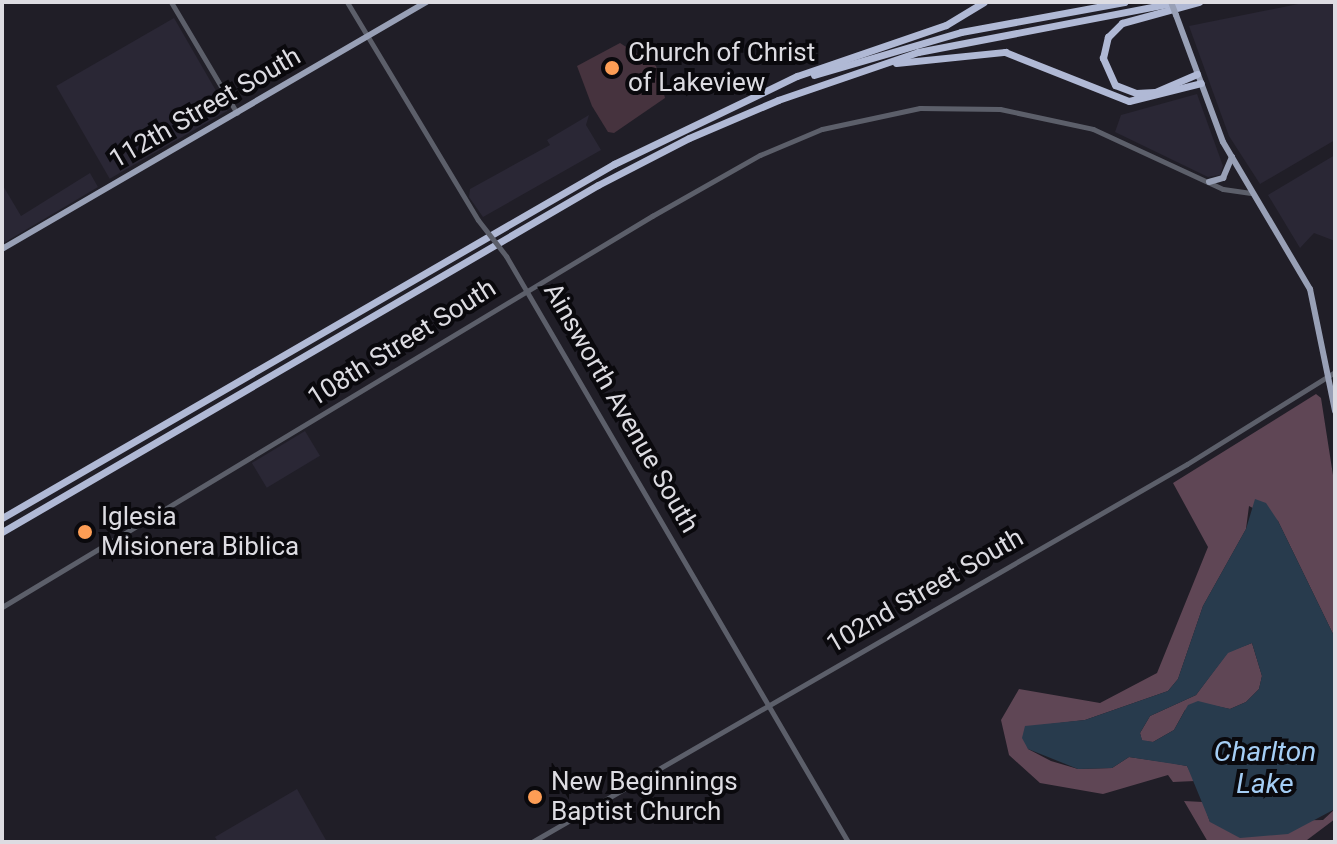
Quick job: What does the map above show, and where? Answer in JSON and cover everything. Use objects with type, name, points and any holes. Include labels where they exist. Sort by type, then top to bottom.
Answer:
[{"type":"highway","points":[[2,518],[614,164],[834,62],[946,25],[984,2]]},
{"type":"highway","points":[[752,98],[948,35],[1124,2]]},
{"type":"highway","points":[[2,532],[598,185],[729,120],[866,69],[960,43],[1174,2]]},
{"type":"highway","points":[[1197,74],[1155,92],[1136,93],[1115,85],[1103,58],[1108,37],[1122,23],[1199,2]]},
{"type":"highway","points":[[866,69],[992,51],[1032,58],[1121,100],[1147,99],[1201,83]]},
{"type":"main road","name":"112th Street South","points":[[2,249],[427,2]]},
{"type":"main road","points":[[1174,2],[1197,74],[1232,157],[1307,282],[1332,374],[1335,411]]},
{"type":"main road","points":[[1209,182],[1223,178],[1232,157]]},
{"type":"street","points":[[171,2],[237,113]]},
{"type":"street","name":"Ainsworth Avenue South","points":[[347,2],[478,220],[529,288],[848,842]]},
{"type":"street","name":"108th Street South","points":[[2,607],[529,288],[743,164],[830,127],[920,108],[1000,109],[1093,129],[1231,192],[1253,193]]},
{"type":"street","name":"102nd Street South","points":[[532,842],[1178,469],[1332,374]]},
{"type":"shaded area","points":[[1308,2],[1335,2],[1335,140],[1260,184],[1229,136],[1189,26]]},
{"type":"shaded area","points":[[174,18],[228,111],[110,179],[56,86]]},
{"type":"shaded area","points":[[620,43],[656,66],[665,98],[614,133],[608,132],[592,106],[577,66]]},
{"type":"shaded area","points":[[1197,94],[1223,166],[1220,175],[1208,177],[1115,132],[1121,115]]},
{"type":"shaded area","points":[[589,115],[586,125],[601,150],[483,217],[469,197],[470,189],[550,145],[547,140]]},
{"type":"shaded area","points":[[1335,155],[1335,241],[1314,233],[1300,248],[1268,195]]},
{"type":"shaded area","points":[[90,173],[98,187],[2,244],[2,184],[21,216]]},
{"type":"shaded area","points":[[1316,394],[1321,398],[1335,488],[1335,638],[1278,521],[1249,506],[1246,529],[1203,606],[1178,679],[1168,691],[1085,720],[1025,727],[1028,749],[1051,761],[1078,769],[1112,768],[1129,757],[1187,766],[1195,781],[1173,782],[1168,775],[1103,794],[1040,783],[1009,755],[1001,720],[1019,689],[1100,703],[1157,673],[1208,547],[1173,483]]},
{"type":"shaded area","points":[[305,431],[320,456],[267,488],[252,463]]},
{"type":"shaded area","points":[[1252,643],[1262,676],[1259,689],[1246,702],[1230,709],[1206,704],[1185,710],[1174,730],[1153,742],[1142,741],[1140,733],[1150,716],[1196,695],[1228,652]]},
{"type":"shaded area","points":[[297,789],[327,842],[218,842],[215,837]]},
{"type":"shaded area","points":[[1184,801],[1203,802],[1210,822],[1323,820],[1335,809],[1335,819],[1307,840],[1208,842]]},
{"type":"water","name":"Charlton Lake","points":[[1255,499],[1266,503],[1278,521],[1335,638],[1335,809],[1288,834],[1240,838],[1210,822],[1187,766],[1129,757],[1112,768],[1078,769],[1028,749],[1022,738],[1025,726],[1085,720],[1168,691],[1178,679],[1203,606],[1246,529]],"holes":[[[1252,643],[1262,676],[1259,689],[1246,702],[1230,709],[1198,701],[1188,705],[1174,730],[1153,742],[1142,740],[1140,733],[1150,716],[1196,695],[1228,653]]]},
{"type":"place","name":"Church of Christ of Lakeview","points":[[612,68]]},
{"type":"place","name":"Iglesia Misionera Biblica","points":[[85,532]]},
{"type":"place","name":"New Beginnings Baptist Church","points":[[535,797]]}]
